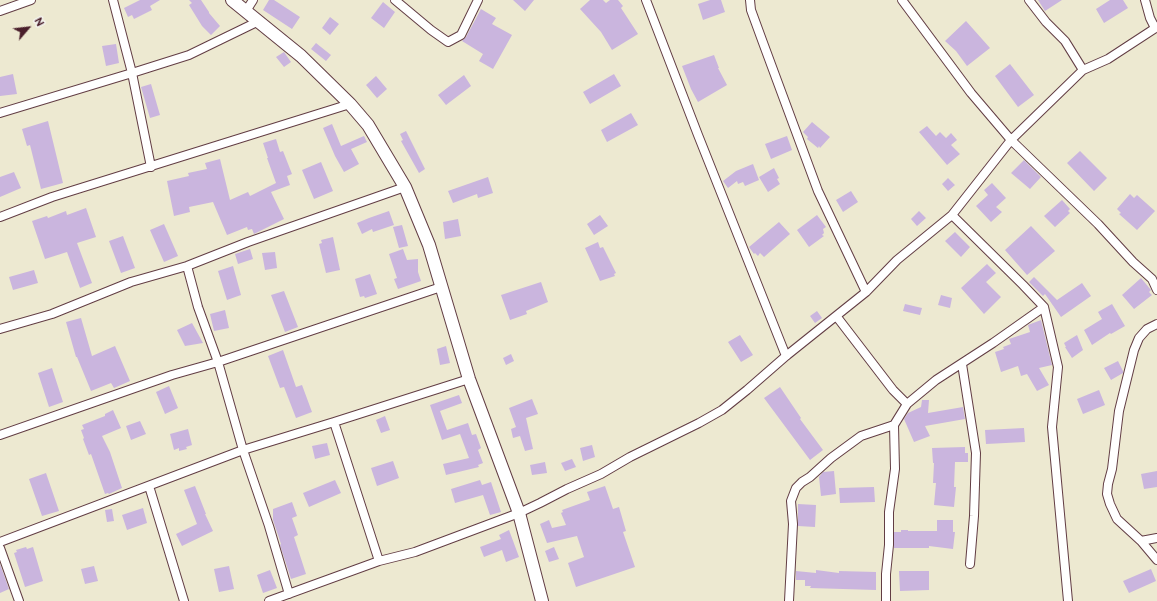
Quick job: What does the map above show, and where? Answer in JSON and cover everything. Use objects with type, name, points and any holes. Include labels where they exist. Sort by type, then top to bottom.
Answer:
[{"type":"street","points":[[0,10],[31,0]]},
{"type":"street","points":[[113,0],[132,73],[151,166]]},
{"type":"street","points":[[232,0],[301,56],[350,104],[368,125],[405,187],[429,244],[469,379],[519,513],[542,601]]},
{"type":"street","points":[[246,12],[253,0]]},
{"type":"street","points":[[395,0],[448,42],[461,35],[478,0]]},
{"type":"street","points":[[646,0],[786,356]]},
{"type":"street","points":[[750,0],[751,10],[818,191],[866,292]]},
{"type":"street","points":[[902,0],[971,93],[1011,140],[1098,224],[1133,262],[1152,279],[1157,290]]},
{"type":"street","points":[[1029,0],[1046,22],[1065,41],[1083,70]]},
{"type":"street","points":[[269,601],[378,561],[415,552],[519,513],[566,489],[601,474],[630,457],[722,410],[786,356],[866,292],[897,260],[952,215],[1011,140],[1083,70],[1108,59],[1156,28],[1150,18],[1145,0]]},
{"type":"street","points":[[0,113],[189,55],[259,21]]},
{"type":"street","points":[[0,217],[52,197],[350,104]]},
{"type":"street","points":[[0,330],[52,314],[131,282],[187,266],[248,242],[405,187]]},
{"type":"street","points":[[952,215],[1024,284],[1044,307],[1058,367],[1052,427],[1068,601]]},
{"type":"street","points":[[187,266],[198,306],[218,362],[243,450],[269,526],[289,594]]},
{"type":"street","points":[[0,435],[172,375],[218,362],[441,286]]},
{"type":"street","points":[[886,601],[889,512],[895,469],[894,425],[907,404],[936,380],[962,364],[1044,307]]},
{"type":"street","points":[[837,316],[893,390],[907,404]]},
{"type":"street","points":[[1157,324],[1147,328],[1139,338],[1134,350],[1119,411],[1112,469],[1107,489],[1110,504],[1117,519],[1141,541],[1157,560]]},
{"type":"street","points":[[962,364],[976,453],[974,516],[970,564]]},
{"type":"street","points":[[0,542],[243,450],[469,379]]},
{"type":"street","points":[[334,422],[378,561]]},
{"type":"street","points":[[789,601],[793,524],[791,501],[796,488],[831,458],[861,436],[894,425]]},
{"type":"street","points":[[149,486],[184,601]]},
{"type":"street","points":[[1141,541],[1157,538]]},
{"type":"street","points":[[0,548],[19,601]]},
{"type":"building","points":[[140,0],[160,0],[150,6],[152,10],[134,19],[132,15],[128,17],[124,8]]},
{"type":"building","points":[[189,0],[201,0],[209,13],[220,26],[211,35],[202,26],[189,5],[192,3]]},
{"type":"building","points":[[269,0],[274,0],[300,17],[292,29],[263,10]]},
{"type":"building","points":[[513,0],[534,0],[525,11]]},
{"type":"building","points":[[590,0],[603,0],[606,3],[610,0],[618,0],[623,6],[621,8],[638,34],[612,50],[601,32],[580,9]]},
{"type":"building","points":[[710,0],[721,0],[725,12],[703,20],[698,4]]},
{"type":"building","points":[[1038,0],[1062,0],[1045,11]]},
{"type":"building","points":[[1110,0],[1123,0],[1128,8],[1104,23],[1096,9]]},
{"type":"building","points":[[383,2],[395,12],[384,28],[371,18]]},
{"type":"building","points":[[481,9],[496,18],[492,24],[512,35],[493,69],[479,61],[483,54],[462,41],[466,37]]},
{"type":"building","points":[[330,17],[339,24],[330,35],[322,28]]},
{"type":"building","points":[[966,21],[990,48],[967,66],[956,51],[945,41]]},
{"type":"building","points":[[316,43],[331,55],[326,61],[311,49]]},
{"type":"building","points":[[116,44],[119,63],[106,66],[102,46]]},
{"type":"building","points":[[284,52],[291,62],[284,67],[276,57]]},
{"type":"building","points":[[714,55],[718,68],[727,85],[698,102],[682,66]]},
{"type":"building","points":[[1010,64],[1034,95],[1018,107],[995,76]]},
{"type":"building","points":[[13,74],[17,94],[0,96],[0,77]]},
{"type":"building","points":[[614,74],[621,86],[590,104],[583,92]]},
{"type":"building","points":[[464,75],[471,86],[446,105],[438,95]]},
{"type":"building","points":[[376,76],[387,89],[377,98],[366,85]]},
{"type":"building","points":[[151,84],[160,115],[150,118],[141,87]]},
{"type":"building","points":[[631,113],[638,125],[607,142],[601,130]]},
{"type":"building","points":[[48,121],[63,183],[41,189],[30,145],[27,146],[22,129]]},
{"type":"building","points":[[812,122],[830,137],[820,148],[807,139],[808,137],[803,132]]},
{"type":"building","points":[[332,124],[341,146],[364,136],[367,142],[351,149],[359,164],[344,172],[335,156],[323,128]]},
{"type":"building","points":[[927,126],[936,136],[940,132],[946,138],[951,133],[957,140],[951,145],[960,154],[947,165],[919,132]]},
{"type":"building","points":[[406,131],[425,169],[419,173],[401,141],[403,140],[400,134]]},
{"type":"building","points":[[787,136],[792,150],[771,159],[765,144]]},
{"type":"building","points":[[276,139],[280,152],[283,151],[292,174],[287,176],[290,185],[271,192],[284,219],[254,234],[252,229],[248,230],[247,227],[227,235],[213,202],[189,207],[190,212],[174,216],[167,181],[189,176],[188,173],[207,169],[205,163],[220,159],[230,200],[248,192],[250,196],[276,183],[263,143]]},
{"type":"building","points":[[1080,151],[1107,178],[1094,191],[1067,163]]},
{"type":"building","points":[[1024,160],[1041,177],[1030,189],[1011,173]]},
{"type":"building","points":[[321,162],[333,191],[314,199],[302,170]]},
{"type":"building","points":[[753,164],[759,180],[745,186],[743,182],[738,184],[737,181],[728,188],[723,181],[736,171]]},
{"type":"building","points":[[774,168],[780,184],[768,192],[759,177]]},
{"type":"building","points":[[14,172],[21,188],[0,197],[0,177]]},
{"type":"building","points":[[488,177],[493,193],[478,198],[477,194],[453,203],[448,191]]},
{"type":"building","points":[[948,178],[955,185],[948,191],[942,184]]},
{"type":"building","points":[[992,183],[1006,198],[996,207],[1002,212],[991,222],[976,206],[988,195],[984,190]]},
{"type":"building","points":[[851,191],[858,202],[843,212],[836,200]]},
{"type":"building","points":[[1130,194],[1134,198],[1137,195],[1155,211],[1137,230],[1119,214],[1121,213],[1117,209]]},
{"type":"building","points":[[1062,200],[1070,209],[1068,211],[1070,213],[1055,227],[1044,216]]},
{"type":"building","points":[[86,208],[96,237],[77,243],[92,283],[80,288],[67,252],[45,259],[32,221],[47,216],[48,218],[66,211],[67,215]]},
{"type":"building","points":[[389,211],[394,225],[373,232],[372,229],[362,234],[357,223]]},
{"type":"building","points":[[919,211],[926,218],[917,226],[911,219]]},
{"type":"building","points":[[600,215],[608,226],[594,235],[587,224]]},
{"type":"building","points":[[817,215],[826,227],[823,229],[824,233],[822,235],[824,236],[809,247],[797,230]]},
{"type":"building","points":[[458,219],[461,236],[445,239],[443,222]]},
{"type":"building","points":[[779,222],[790,234],[764,257],[760,253],[758,256],[755,253],[754,254],[749,247]]},
{"type":"building","points":[[164,224],[178,256],[164,262],[150,230]]},
{"type":"building","points":[[402,225],[408,246],[399,248],[393,227]]},
{"type":"building","points":[[1031,226],[1055,251],[1027,275],[1005,250]]},
{"type":"building","points":[[955,232],[970,247],[961,257],[945,241]]},
{"type":"building","points":[[123,236],[135,268],[121,273],[109,241]]},
{"type":"building","points":[[333,237],[340,270],[326,273],[319,244],[322,243],[321,240]]},
{"type":"building","points":[[598,242],[600,248],[603,247],[616,273],[614,274],[615,276],[600,281],[585,248]]},
{"type":"building","points":[[250,249],[253,259],[238,264],[235,254]]},
{"type":"building","points":[[403,249],[407,260],[418,259],[418,272],[421,281],[398,289],[394,279],[397,278],[389,254]]},
{"type":"building","points":[[275,252],[277,268],[265,270],[262,253]]},
{"type":"building","points":[[987,264],[996,273],[986,282],[1001,297],[984,314],[961,288]]},
{"type":"building","points":[[233,266],[241,295],[227,300],[218,271]]},
{"type":"building","points":[[34,270],[38,283],[13,290],[9,277]]},
{"type":"building","points":[[370,274],[377,294],[365,298],[364,296],[360,297],[355,279]]},
{"type":"building","points":[[1034,277],[1057,300],[1082,283],[1091,296],[1061,317],[1045,294],[1043,296],[1029,282]]},
{"type":"building","points":[[1141,278],[1151,290],[1149,292],[1152,295],[1134,309],[1122,295]]},
{"type":"building","points":[[541,282],[548,302],[526,311],[527,314],[510,320],[501,295]]},
{"type":"building","points":[[284,291],[298,327],[285,332],[271,295]]},
{"type":"building","points":[[941,295],[952,298],[950,308],[938,305]]},
{"type":"building","points":[[905,304],[922,308],[920,315],[903,311]]},
{"type":"building","points":[[1112,304],[1125,326],[1111,334],[1110,333],[1092,345],[1084,330],[1102,319],[1098,312]]},
{"type":"building","points":[[225,310],[229,328],[214,331],[210,314]]},
{"type":"building","points":[[817,311],[822,318],[815,323],[810,316]]},
{"type":"building","points":[[81,318],[92,356],[115,346],[130,381],[114,388],[111,383],[91,391],[76,357],[66,322]]},
{"type":"building","points":[[1041,320],[1052,365],[1039,368],[1049,385],[1037,391],[1027,374],[1021,376],[1018,366],[1001,372],[995,352],[1004,349],[1003,347],[1011,344],[1009,339],[1030,332],[1028,325]]},
{"type":"building","points":[[192,323],[203,343],[185,346],[177,330]]},
{"type":"building","points":[[740,335],[753,355],[741,362],[728,342]]},
{"type":"building","points":[[1077,335],[1083,350],[1072,358],[1064,343]]},
{"type":"building","points":[[446,346],[450,363],[440,365],[437,349]]},
{"type":"building","points":[[283,350],[296,387],[302,385],[312,412],[296,418],[284,387],[280,388],[268,356]]},
{"type":"building","points":[[511,354],[514,361],[506,365],[503,358]]},
{"type":"building","points":[[1118,361],[1123,373],[1111,380],[1104,368]]},
{"type":"building","points":[[52,368],[63,402],[49,407],[38,373]]},
{"type":"building","points":[[169,386],[178,408],[165,414],[156,392]]},
{"type":"building","points":[[780,387],[801,418],[800,419],[823,450],[810,460],[764,398]]},
{"type":"building","points":[[1099,390],[1105,405],[1083,414],[1077,399]]},
{"type":"building","points":[[459,395],[462,403],[440,411],[447,430],[468,423],[472,435],[476,434],[481,448],[478,450],[483,463],[478,465],[479,467],[446,475],[443,464],[469,458],[460,434],[442,440],[430,405]]},
{"type":"building","points":[[532,399],[538,414],[526,418],[533,449],[525,451],[520,436],[513,438],[511,429],[516,427],[509,408]]},
{"type":"building","points":[[922,400],[929,400],[928,413],[963,407],[965,419],[925,426],[930,436],[914,442],[904,419],[908,413],[921,407]]},
{"type":"building","points":[[113,410],[121,428],[102,436],[110,452],[122,488],[109,494],[105,494],[91,454],[89,455],[83,439],[81,430],[84,429],[82,425],[105,416],[105,414]]},
{"type":"building","points":[[385,416],[390,430],[381,433],[376,420]]},
{"type":"building","points":[[140,421],[146,434],[131,440],[126,426]]},
{"type":"building","points":[[1024,428],[1025,442],[986,444],[985,430]]},
{"type":"building","points":[[188,429],[192,445],[186,447],[187,449],[179,451],[179,448],[174,450],[170,434]]},
{"type":"building","points":[[327,443],[330,455],[315,459],[312,446]]},
{"type":"building","points":[[592,445],[595,457],[583,461],[580,448]]},
{"type":"building","points":[[965,447],[965,453],[968,453],[968,462],[955,462],[954,487],[956,487],[954,507],[934,505],[936,483],[933,483],[934,463],[932,448]]},
{"type":"building","points":[[572,459],[576,467],[565,471],[561,463]]},
{"type":"building","points":[[393,461],[399,478],[377,486],[371,468]]},
{"type":"building","points":[[545,462],[547,473],[532,475],[530,465]]},
{"type":"building","points":[[834,471],[836,494],[821,496],[819,477],[823,472]]},
{"type":"building","points":[[1157,471],[1157,487],[1144,489],[1141,474]]},
{"type":"building","points":[[46,473],[59,511],[42,516],[29,479]]},
{"type":"building","points":[[335,480],[341,493],[309,507],[303,493]]},
{"type":"building","points":[[480,480],[482,485],[491,482],[501,512],[490,515],[483,495],[455,503],[451,489]]},
{"type":"building","points":[[195,486],[213,531],[182,546],[176,534],[197,524],[184,490]]},
{"type":"building","points":[[605,486],[613,509],[619,507],[626,531],[623,532],[635,567],[576,587],[568,563],[584,557],[577,536],[547,543],[540,524],[549,520],[552,528],[566,525],[561,513],[563,512],[562,510],[590,500],[587,492]]},
{"type":"building","points":[[874,487],[875,502],[840,503],[839,488]]},
{"type":"building","points":[[292,502],[297,516],[292,518],[298,535],[294,537],[306,574],[291,579],[273,520],[273,509]]},
{"type":"building","points":[[798,504],[816,505],[815,527],[798,526]]},
{"type":"building","points":[[143,508],[147,523],[127,530],[122,515]]},
{"type":"building","points":[[112,509],[114,521],[107,522],[105,510]]},
{"type":"building","points":[[937,520],[953,520],[953,532],[955,532],[953,549],[929,546],[929,548],[894,548],[894,532],[901,532],[901,530],[937,531]]},
{"type":"building","points":[[509,530],[519,557],[506,562],[502,550],[484,557],[480,547],[501,539],[499,535]]},
{"type":"building","points":[[26,547],[27,549],[33,547],[43,581],[25,587],[14,553],[17,552],[16,550]]},
{"type":"building","points":[[554,547],[559,559],[549,562],[545,551]]},
{"type":"building","points":[[0,564],[9,589],[0,593]]},
{"type":"building","points":[[94,566],[98,581],[85,584],[81,569]]},
{"type":"building","points":[[229,566],[234,589],[219,592],[214,569]]},
{"type":"building","points":[[1151,569],[1156,581],[1129,593],[1123,581]]},
{"type":"building","points":[[270,570],[277,588],[263,593],[257,575]]},
{"type":"building","points":[[816,570],[839,573],[839,571],[876,572],[876,590],[810,588],[811,586],[805,586],[805,580],[796,580],[796,571],[816,573]]},
{"type":"building","points":[[899,571],[929,571],[929,590],[900,591]]}]
